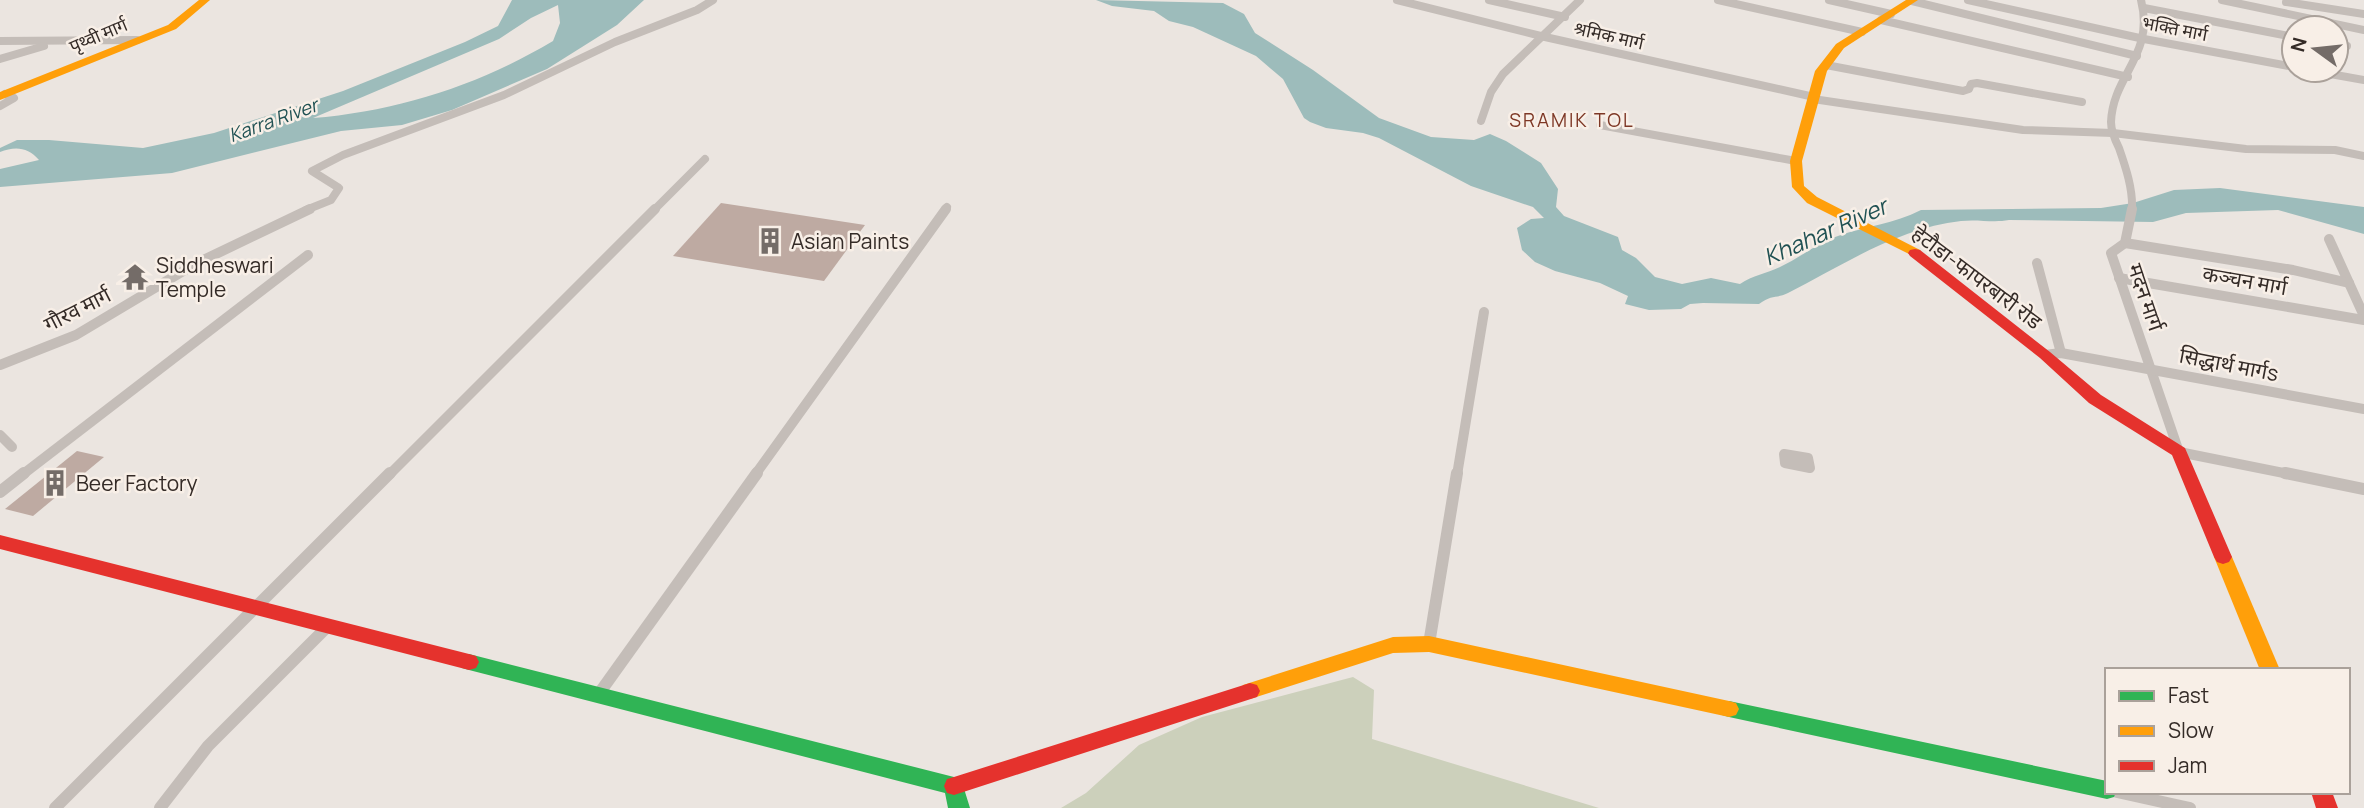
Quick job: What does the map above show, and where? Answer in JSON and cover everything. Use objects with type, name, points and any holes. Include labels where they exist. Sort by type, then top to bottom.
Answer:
[{"type":"main road","name":"पृथ्वी मार्ग","points":[[2,98],[172,27],[205,0]]},
{"type":"main road","name":"हेटौडा-फापरबारी रोड","points":[[1913,0],[1840,46],[1826,65],[1796,161],[1796,176],[1802,193],[1906,246],[2053,354],[2095,400],[2179,452]]},
{"type":"main road","points":[[2179,452],[2269,668]]},
{"type":"main road","points":[[0,542],[954,786],[1393,645],[1429,644],[2105,790]]},
{"type":"main road","points":[[954,786],[959,808]]},
{"type":"street","name":"गौरव मार्ग","points":[[0,365],[76,335],[195,264],[248,240],[276,223],[331,200],[339,188],[312,171],[344,155],[514,91],[713,0]]},
{"type":"street","name":"श्रमिक मार्ग","points":[[1397,0],[1545,37],[1814,98],[2023,130],[2113,133],[2246,149],[2335,150],[2364,156]]},
{"type":"street","points":[[1489,0],[1565,17]]},
{"type":"street","points":[[1481,121],[1491,92],[1503,74],[1528,48],[1545,37],[1580,0]]},
{"type":"street","points":[[1718,0],[1862,32]]},
{"type":"street","points":[[1829,0],[1886,17],[2128,77]]},
{"type":"street","points":[[1913,0],[2137,56]]},
{"type":"street","name":"भक्ति मार्ग","points":[[1968,0],[2144,39],[2280,64]]},
{"type":"street","points":[[2222,0],[2287,14]]},
{"type":"street","points":[[2286,2],[2364,14]]},
{"type":"street","points":[[2143,4],[2280,34]]},
{"type":"street","name":"मदन मार्ग","points":[[2143,4],[2144,39],[2115,106],[2111,124],[2133,189],[2131,222],[2125,243],[2111,253],[2179,452]]},
{"type":"street","points":[[2312,6],[2314,14]]},
{"type":"street","points":[[0,41],[137,40]]},
{"type":"street","points":[[0,59],[55,42]]},
{"type":"street","points":[[1826,65],[1963,91],[1969,89],[1971,84],[1977,83],[2082,102]]},
{"type":"street","points":[[1600,125],[1796,161]]},
{"type":"street","points":[[55,808],[705,159]]},
{"type":"street","points":[[598,695],[947,206]]},
{"type":"street","points":[[2329,239],[2364,318]]},
{"type":"street","points":[[2125,243],[2293,270],[2350,283]]},
{"type":"street","points":[[0,492],[308,255]]},
{"type":"street","points":[[2037,264],[2053,354]]},
{"type":"street","name":"कञ्चन मार्ग","points":[[2119,278],[2364,318]]},
{"type":"street","points":[[1429,644],[1483,312]]},
{"type":"street","name":"सिद्धार्थ मार्गs","points":[[2053,354],[2150,369],[2364,409]]},
{"type":"street","points":[[0,435],[12,447]]},
{"type":"street","points":[[2179,452],[2364,489]]},
{"type":"street","points":[[160,808],[208,746],[328,626]]},
{"type":"street","points":[[2126,794],[2190,808]]},
{"type":"green space","points":[[1353,677],[1374,690],[1372,739],[1599,808],[1061,808],[1086,793],[1139,745],[1202,717]]},
{"type":"water","name":"Karra River","points":[[512,0],[644,0],[617,25],[547,69],[452,110],[402,125],[341,131],[172,173],[0,187],[0,169],[39,160],[30,152],[21,149],[0,152],[0,148],[17,140],[143,148],[214,133],[343,91],[498,26]],"holes":[[[558,5],[560,23],[553,41],[467,83],[407,102],[313,118],[499,39],[531,18]]]},
{"type":"water","points":[[1096,0],[1223,3],[1244,14],[1255,33],[1313,70],[1379,118],[1431,137],[1474,140],[1490,134],[1506,141],[1541,163],[1558,189],[1556,207],[1564,216],[1618,237],[1622,250],[1636,258],[1655,277],[1682,284],[1711,278],[1740,284],[1780,267],[1831,239],[1901,219],[1921,210],[2101,208],[2133,203],[2174,190],[2220,188],[2364,207],[2364,234],[2278,210],[2186,213],[2153,222],[1961,221],[1915,231],[1893,239],[1788,293],[1759,304],[1703,303],[1690,304],[1681,309],[1649,310],[1625,304],[1628,296],[1600,283],[1555,271],[1535,262],[1522,250],[1517,228],[1531,219],[1544,218],[1533,207],[1471,186],[1379,138],[1326,128],[1310,122],[1304,118],[1283,79],[1256,56],[1193,27],[1169,21],[1154,11],[1112,6]]},
{"type":"building","name":"Asian Paints","points":[[721,203],[865,225],[824,281],[673,256]]},
{"type":"building","name":"Beer Factory","points":[[77,451],[104,457],[33,516],[5,509]]},
{"type":"traffic: fast","points":[[469,662],[954,786],[959,808]]},
{"type":"traffic: fast","points":[[1729,709],[2105,790]]},
{"type":"traffic: slow","points":[[0,96],[172,27],[205,0]]},
{"type":"traffic: slow","points":[[1913,0],[1840,46],[1821,71],[1796,161],[1798,187],[1812,200],[1915,253]]},
{"type":"traffic: slow","points":[[2223,557],[2269,668]]},
{"type":"traffic: slow","points":[[1250,691],[1393,645],[1429,644],[1729,709]]},
{"type":"traffic: jam","points":[[1915,253],[2045,355],[2095,399],[2179,452],[2223,557]]},
{"type":"traffic: jam","points":[[0,542],[469,662]]},
{"type":"traffic: jam","points":[[954,786],[1250,691]]},
{"type":"traffic: jam","points":[[2322,794],[2327,808]]},
{"type":"place","name":"Asian Paints","points":[[770,241]]},
{"type":"place","name":"Siddheswari Temple","points":[[135,277]]},
{"type":"place","name":"Beer Factory","points":[[55,483]]},
{"type":"district","name":"SRAMIK TOL","points":[[1572,120]]},
{"type":"water label","name":"Khahar River","points":[[1825,231]]}]
